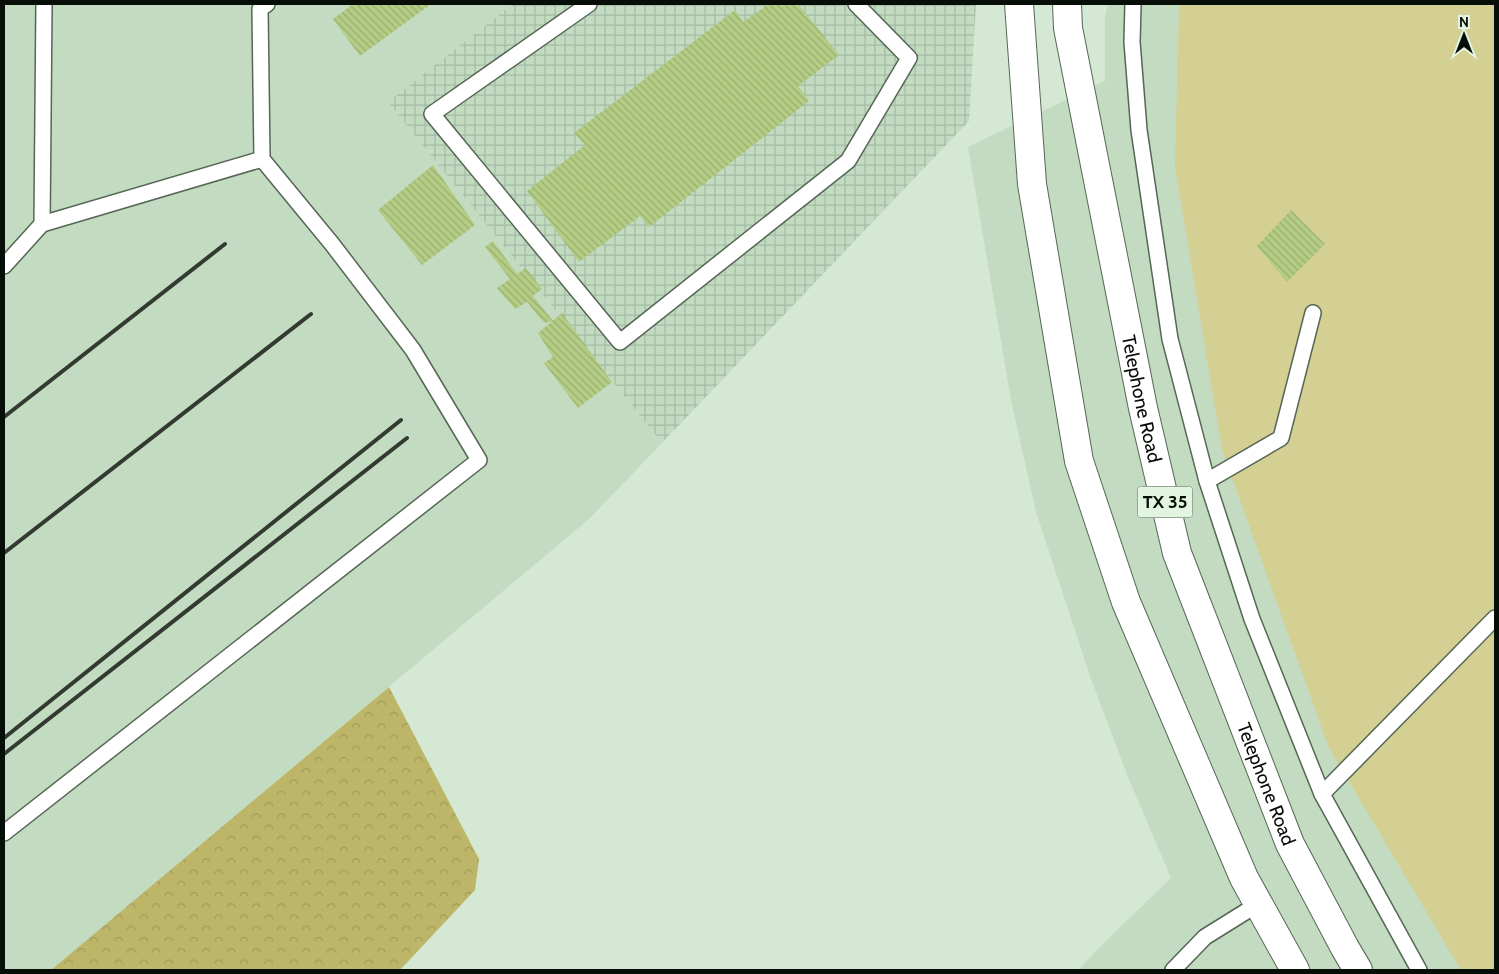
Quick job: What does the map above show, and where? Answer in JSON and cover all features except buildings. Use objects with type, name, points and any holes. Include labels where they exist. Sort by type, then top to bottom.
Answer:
[{"type":"main road","points":[[1019,4],[1032,184],[1079,461],[1126,602],[1244,878],[1295,970]]},
{"type":"main road","name":"Telephone Road","points":[[1066,4],[1068,28],[1107,229],[1143,408],[1176,553],[1290,844],[1358,970]]},
{"type":"lane","points":[[42,224],[44,4]]},
{"type":"lane","points":[[589,4],[432,114],[620,342],[848,161],[909,58],[856,4]]},
{"type":"lane","points":[[1133,4],[1132,42],[1139,130],[1170,339],[1207,481],[1252,619],[1322,794],[1419,970]]},
{"type":"lane","points":[[4,833],[479,460],[413,350],[332,244],[262,159],[262,5]]},
{"type":"lane","points":[[4,266],[42,224],[262,159]]},
{"type":"lane","points":[[1207,481],[1281,438],[1313,313]]},
{"type":"lane","points":[[1322,794],[1495,618]]},
{"type":"lane","points":[[1173,970],[1205,937],[1258,904]]},
{"type":"shaded area","points":[[4,4],[513,4],[388,102],[662,443],[589,519],[51,970],[4,970]]},
{"type":"shaded area","points":[[513,4],[976,4],[969,121],[662,443],[388,102]]},
{"type":"shaded area","points":[[1108,4],[1495,4],[1495,970],[1078,970],[1171,878],[1128,777],[1091,679],[1036,512],[1011,400],[968,147],[1105,81],[1105,17]]},
{"type":"shaded area","points":[[1179,4],[1495,4],[1495,970],[1461,970],[1329,748],[1222,450],[1175,167]]},
{"type":"green space","points":[[389,687],[479,859],[475,890],[400,970],[51,970]]},
{"type":"railway","points":[[4,417],[225,244]]},
{"type":"railway","points":[[4,553],[311,314]]},
{"type":"railway","points":[[4,738],[401,420]]},
{"type":"railway","points":[[4,754],[407,438]]}]
